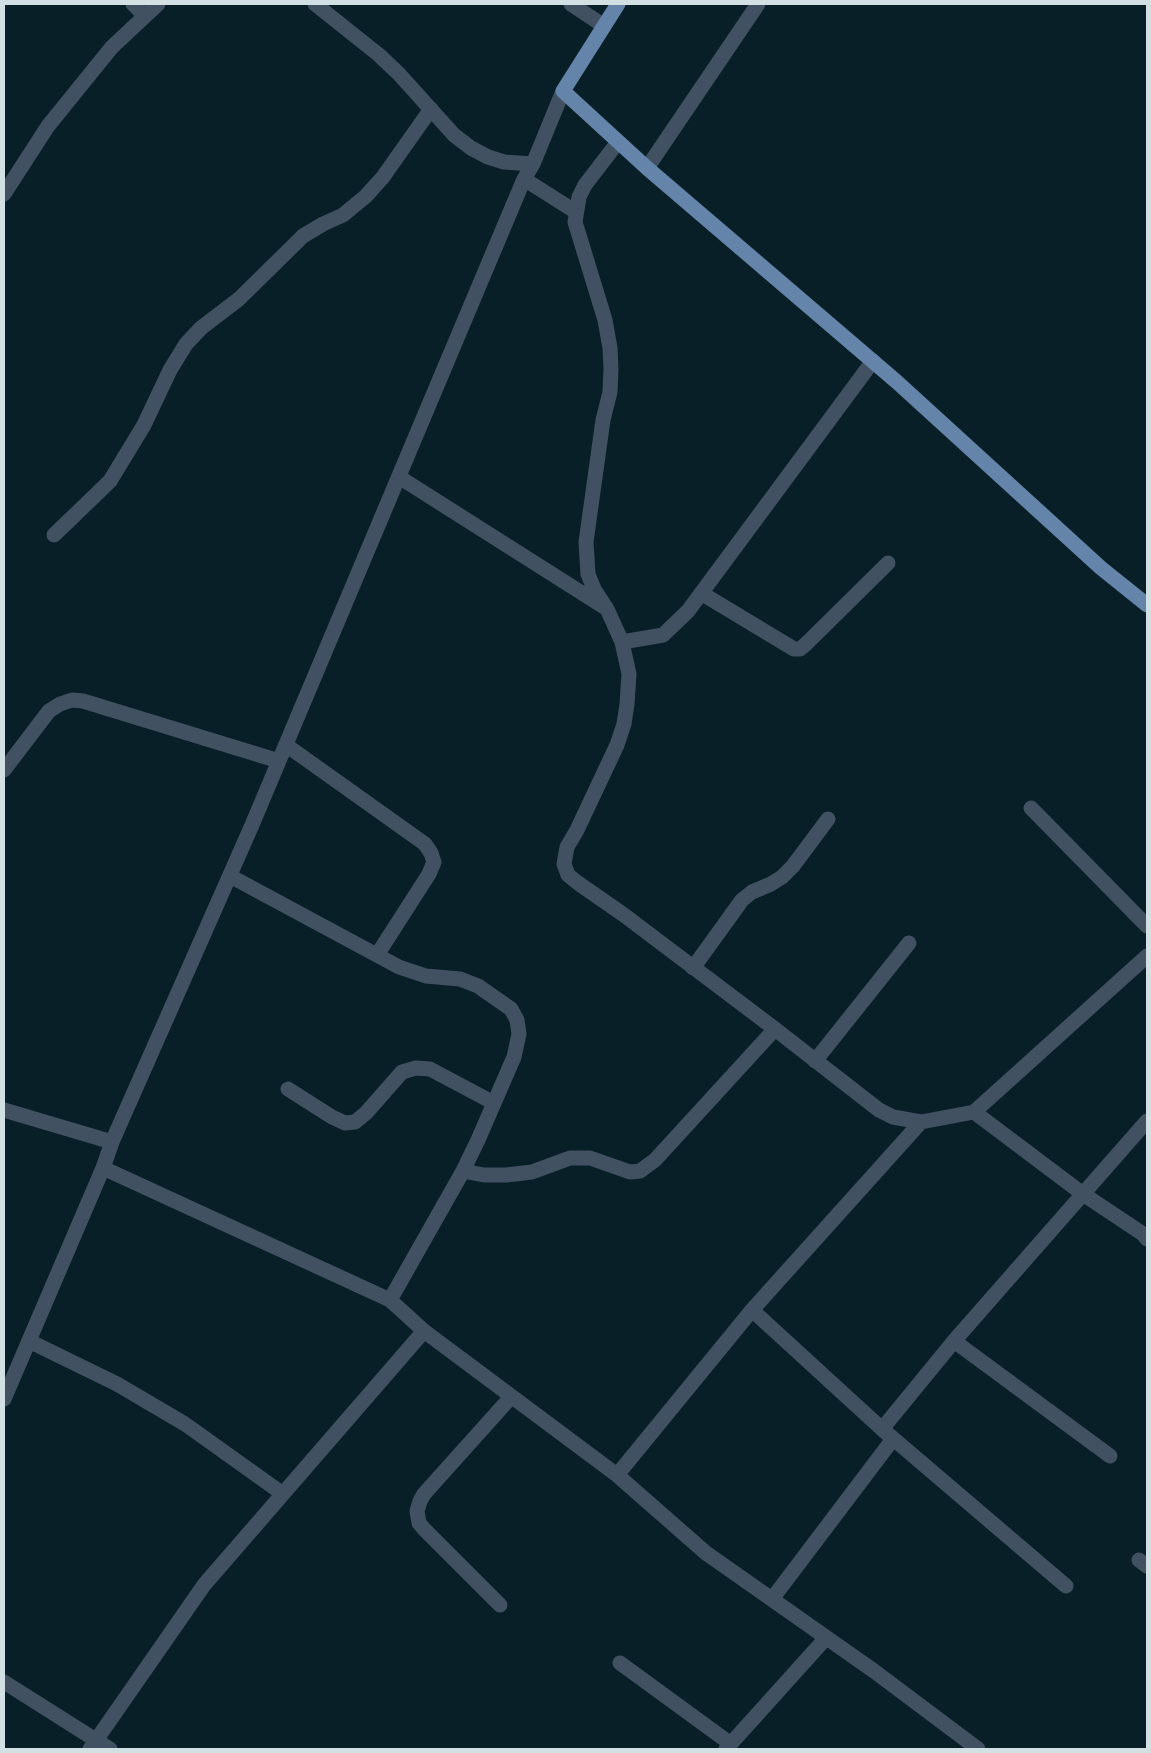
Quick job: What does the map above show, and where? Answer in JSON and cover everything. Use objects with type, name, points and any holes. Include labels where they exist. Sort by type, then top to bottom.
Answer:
[{"type":"main road","points":[[618,4],[563,91],[647,168],[873,361],[1101,568],[1147,605]]},
{"type":"street","points":[[133,4],[145,16]]},
{"type":"street","points":[[4,194],[48,126],[112,47],[158,4]]},
{"type":"street","points":[[315,4],[392,68],[454,135],[471,148],[488,157],[504,162],[533,164]]},
{"type":"street","points":[[571,4],[604,26]]},
{"type":"street","points":[[647,168],[758,4]]},
{"type":"street","points":[[4,1399],[103,1168],[112,1142],[286,745],[524,179],[533,164],[563,91]]},
{"type":"street","points":[[54,535],[110,481],[144,425],[170,370],[186,344],[201,328],[239,299],[303,236],[343,215],[366,196],[383,176],[431,110]]},
{"type":"street","points":[[618,142],[585,185],[579,197],[575,222],[604,320],[610,348],[611,369],[610,392],[603,420],[586,542],[588,574],[622,642],[629,674],[624,724],[601,780],[577,830],[566,847],[564,864],[568,875],[775,1029],[879,1110],[893,1118],[920,1122],[974,1112],[1147,956]]},
{"type":"street","points":[[524,179],[576,212]]},
{"type":"street","points":[[622,642],[663,635],[688,611],[873,361]]},
{"type":"street","points":[[399,477],[607,609]]},
{"type":"street","points":[[701,593],[794,649],[800,649],[888,563]]},
{"type":"street","points":[[4,770],[49,712],[60,704],[72,700],[83,701],[279,761]]},
{"type":"street","points":[[286,745],[425,844],[432,853],[434,862],[429,874],[377,955]]},
{"type":"street","points":[[1032,808],[1147,926]]},
{"type":"street","points":[[693,968],[742,900],[752,892],[782,877],[793,866],[828,819]]},
{"type":"street","points":[[230,876],[399,967],[426,976],[460,979],[478,986],[511,1009],[517,1020],[519,1034],[514,1057],[494,1103],[463,1171],[390,1300]]},
{"type":"street","points":[[815,1061],[910,943]]},
{"type":"street","points":[[463,1171],[484,1175],[506,1175],[532,1172],[570,1158],[590,1158],[630,1172],[640,1171],[655,1160],[775,1029]]},
{"type":"street","points":[[288,1089],[332,1117],[345,1123],[355,1122],[366,1113],[402,1072],[416,1068],[430,1070],[494,1103]]},
{"type":"street","points":[[4,1110],[112,1142]]},
{"type":"street","points":[[974,1112],[1083,1194],[1143,1234],[1147,1239]]},
{"type":"street","points":[[772,1600],[954,1341],[1147,1121]]},
{"type":"street","points":[[617,1475],[752,1310],[920,1122]]},
{"type":"street","points":[[103,1168],[390,1300],[424,1331],[617,1475],[706,1553],[874,1671],[978,1749]]},
{"type":"street","points":[[752,1310],[888,1434],[1066,1586]]},
{"type":"street","points":[[93,1745],[204,1585],[424,1331]]},
{"type":"street","points":[[29,1341],[118,1384],[185,1424],[283,1494]]},
{"type":"street","points":[[954,1341],[1110,1456]]},
{"type":"street","points":[[500,1604],[419,1523],[417,1511],[424,1494],[511,1397]]},
{"type":"street","points":[[620,1663],[728,1746],[826,1638]]},
{"type":"street","points":[[4,1682],[93,1745],[110,1749]]}]
